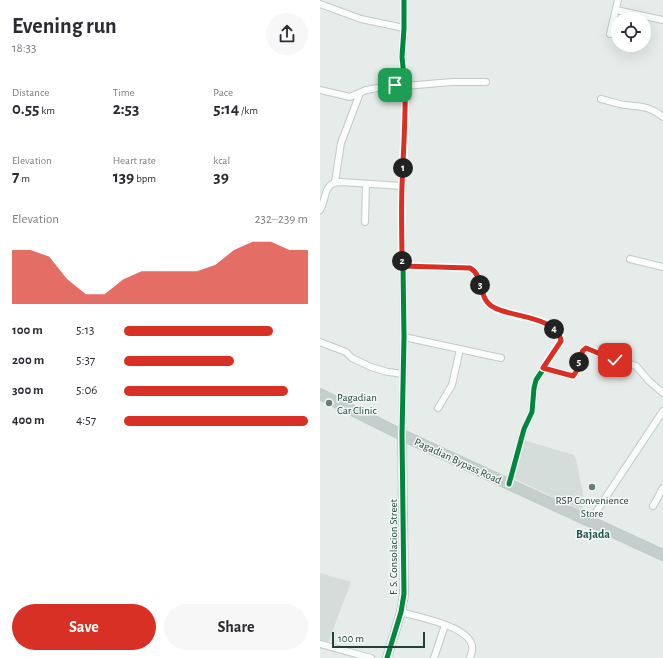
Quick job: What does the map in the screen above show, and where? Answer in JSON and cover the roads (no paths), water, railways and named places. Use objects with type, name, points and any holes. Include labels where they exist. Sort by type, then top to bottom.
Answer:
[{"type":"highway","name":"Pagadian Bypass Road","points":[[320,394],[402,435],[663,555]]},
{"type":"street","points":[[402,435],[404,337],[402,186],[406,122],[405,86],[402,57],[404,0]]},
{"type":"street","points":[[610,34],[618,0]]},
{"type":"street","points":[[320,4],[360,19],[404,28]]},
{"type":"street","points":[[616,10],[663,20]]},
{"type":"street","points":[[320,90],[350,97],[372,89],[395,85],[405,86],[452,82],[486,82]]},
{"type":"street","points":[[335,182],[341,143],[360,93]]},
{"type":"street","points":[[601,99],[625,105],[649,108],[663,117]]},
{"type":"street","points":[[320,210],[325,199],[328,186],[335,182],[402,186]]},
{"type":"street","points":[[365,222],[366,184]]},
{"type":"street","points":[[630,259],[663,266]]},
{"type":"street","points":[[402,266],[470,268],[478,276],[482,294],[488,304],[492,307],[506,313],[537,320],[550,326],[559,334],[561,341],[536,380],[532,412],[524,429],[509,484]]},
{"type":"street","points":[[404,337],[501,358]]},
{"type":"street","points":[[320,342],[346,352],[352,358],[371,368],[403,374]]},
{"type":"street","points":[[543,368],[573,376],[582,350],[586,348],[615,360],[636,366],[649,381],[663,393]]},
{"type":"street","points":[[438,408],[452,385],[460,350]]},
{"type":"street","points":[[590,521],[663,411]]},
{"type":"street","name":"F. S. Consolacion Street","points":[[387,658],[401,612],[404,594],[402,435]]},
{"type":"street","points":[[653,506],[663,488]]},
{"type":"street","points":[[401,612],[445,625],[461,632],[469,639],[473,647],[470,658]]},
{"type":"street","points":[[434,658],[445,625]]},
{"type":"street","points":[[320,644],[370,658]]},
{"type":"place","name":"Pagadian Car Clinic","points":[[329,403]]},
{"type":"place","name":"RSP Convenience Store","points":[[592,487]]},
{"type":"district","name":"Bajada","points":[[593,534]]}]
